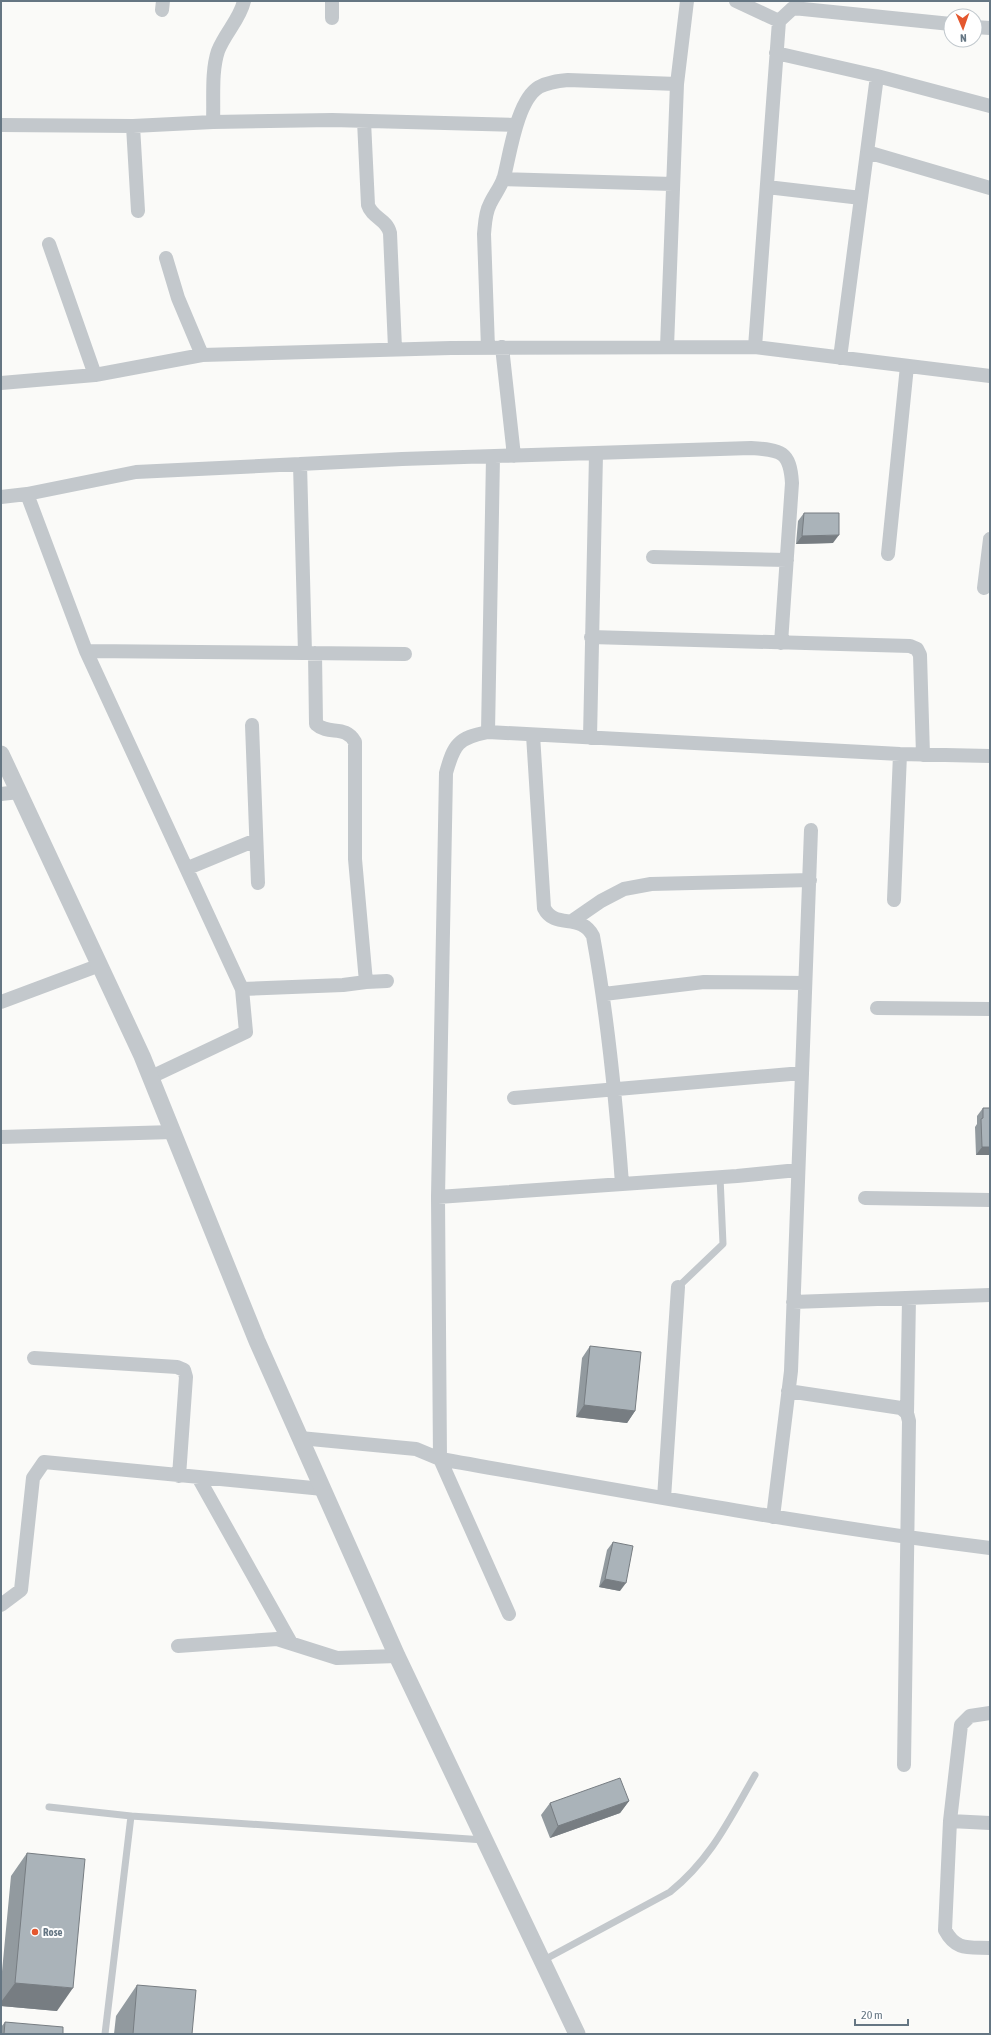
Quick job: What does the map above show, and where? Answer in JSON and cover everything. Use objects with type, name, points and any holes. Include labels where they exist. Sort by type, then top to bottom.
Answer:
[{"type":"street","points":[[213,122],[215,66],[218,52],[224,37],[244,1]]},
{"type":"street","points":[[332,1],[332,18]]},
{"type":"street","points":[[667,347],[677,84],[687,1]]},
{"type":"street","points":[[736,1],[778,21]]},
{"type":"street","points":[[755,347],[778,21],[793,8],[943,23]]},
{"type":"street","points":[[776,53],[877,76],[990,106]]},
{"type":"street","points":[[840,358],[877,76]]},
{"type":"street","points":[[488,348],[484,234],[489,206],[503,179],[516,125],[526,103],[537,88],[551,82],[568,80],[677,84]]},
{"type":"street","points":[[364,121],[368,205],[370,211],[389,226],[390,233],[395,348]]},
{"type":"street","points":[[1,125],[134,126],[213,122],[364,121],[516,125]]},
{"type":"street","points":[[134,126],[138,211]]},
{"type":"street","points":[[867,152],[990,188]]},
{"type":"street","points":[[503,179],[673,184]]},
{"type":"street","points":[[767,187],[861,198]]},
{"type":"street","points":[[49,244],[95,375]]},
{"type":"street","points":[[166,258],[178,298],[202,355]]},
{"type":"street","points":[[502,347],[514,456]]},
{"type":"street","points":[[1,383],[95,375],[202,355],[395,348],[502,347],[755,347],[990,376]]},
{"type":"street","points":[[888,554],[907,366]]},
{"type":"street","points":[[1,497],[27,494],[136,472],[514,456],[751,448],[770,449],[785,455],[791,466],[792,483],[781,643]]},
{"type":"street","points":[[590,738],[596,454]]},
{"type":"street","points":[[488,732],[493,457]]},
{"type":"street","points":[[300,464],[310,653],[316,724],[322,729],[344,731],[350,734],[355,742],[355,859],[366,982]]},
{"type":"street","points":[[27,494],[86,651],[188,868],[242,989],[246,1032],[151,1077]]},
{"type":"street","points":[[984,588],[990,539]]},
{"type":"street","points":[[652,557],[787,560]]},
{"type":"street","points":[[591,638],[910,646],[917,649],[920,655],[923,755]]},
{"type":"street","points":[[86,651],[405,654]]},
{"type":"street","points":[[252,725],[258,883]]},
{"type":"street","points":[[509,1614],[440,1459],[438,1197],[446,773],[452,752],[459,742],[470,736],[488,732],[900,754],[990,756]]},
{"type":"street","points":[[533,735],[544,908],[547,915],[557,920],[579,922],[588,928],[593,936],[604,994],[615,1088],[622,1184]]},
{"type":"street","points":[[1,754],[151,1077],[257,1341],[397,1656],[577,2034]]},
{"type":"street","points":[[894,900],[900,754]]},
{"type":"street","points":[[1,794],[19,792]]},
{"type":"street","points":[[773,1517],[791,1372],[811,830]]},
{"type":"street","points":[[188,868],[256,840]]},
{"type":"street","points":[[572,921],[601,901],[624,889],[651,884],[810,880]]},
{"type":"street","points":[[1,1002],[100,965]]},
{"type":"street","points":[[242,989],[343,985],[387,981]]},
{"type":"street","points":[[604,994],[704,982],[805,983]]},
{"type":"street","points":[[877,1008],[990,1009]]},
{"type":"street","points":[[514,1098],[615,1088],[802,1073]]},
{"type":"street","points":[[1,1137],[173,1132]]},
{"type":"street","points":[[438,1197],[798,1170]]},
{"type":"street","points":[[866,1198],[990,1200]]},
{"type":"street","points":[[664,1498],[678,1287]]},
{"type":"street","points":[[793,1302],[990,1295]]},
{"type":"street","points":[[904,1765],[909,1421],[907,1413],[909,1298]]},
{"type":"street","points":[[34,1358],[176,1367],[184,1370],[186,1377],[179,1476]]},
{"type":"street","points":[[788,1391],[901,1408],[907,1413]]},
{"type":"street","points":[[300,1438],[416,1449],[440,1459],[773,1517],[990,1548]]},
{"type":"street","points":[[1,1605],[21,1590],[33,1478],[44,1462],[323,1489]]},
{"type":"street","points":[[198,1478],[291,1643]]},
{"type":"street","points":[[178,1646],[277,1639],[337,1658],[397,1656]]},
{"type":"street","points":[[990,1713],[970,1716],[961,1725],[950,1821],[945,1930],[950,1940],[959,1947],[990,1948]]},
{"type":"street","points":[[950,1821],[990,1823]]},
{"type":"lane","points":[[678,1287],[723,1244],[720,1177]]},
{"type":"lane","points":[[542,1961],[670,1892],[689,1877],[710,1852],[755,1775]]},
{"type":"lane","points":[[49,1807],[131,1816],[485,1840]]},
{"type":"lane","points":[[105,2034],[131,1816]]},
{"type":"building","points":[[804,513],[839,513],[839,535],[802,536]]},
{"type":"building","points":[[983,1108],[990,1108],[990,1147],[982,1147],[981,1119],[983,1118]]},
{"type":"building","points":[[590,1346],[641,1352],[635,1411],[584,1405]]},
{"type":"building","points":[[613,1542],[633,1546],[626,1583],[605,1579]]},
{"type":"building","points":[[620,1778],[629,1801],[558,1826],[550,1803]]},
{"type":"building","name":"Rose","points":[[27,1853],[85,1859],[73,1988],[15,1983]]},
{"type":"building","points":[[137,1985],[196,1990],[192,2034],[133,2034]]},
{"type":"building","points":[[5,2022],[63,2027],[63,2034],[4,2034]]},
{"type":"place","name":"Rose","points":[[35,1932]]}]
